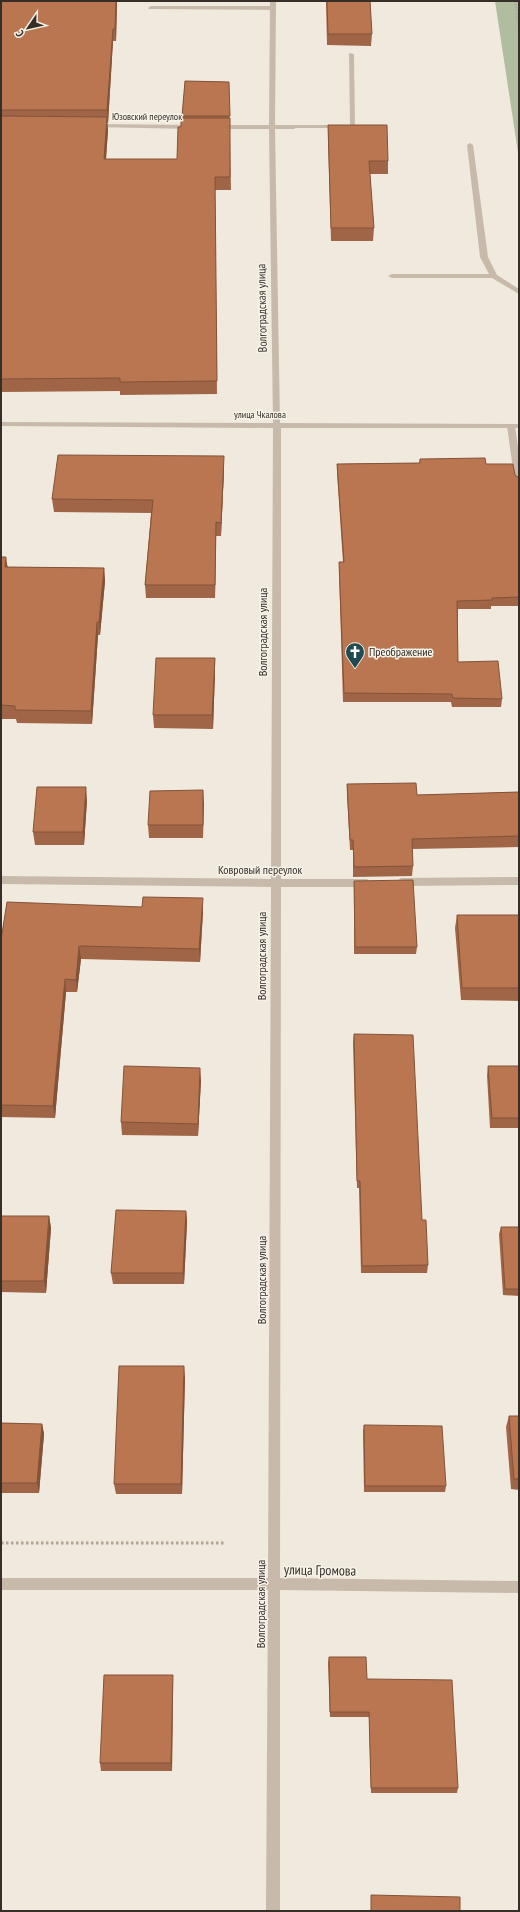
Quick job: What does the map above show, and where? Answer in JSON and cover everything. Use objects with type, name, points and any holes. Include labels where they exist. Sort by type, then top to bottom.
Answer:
[{"type":"street","points":[[151,8],[273,5]]},
{"type":"street","name":"Волгоградская улица","points":[[273,5],[272,127],[277,424],[273,1911]]},
{"type":"street","points":[[213,127],[353,127],[351,54]]},
{"type":"street","name":"Юзовский переулок","points":[[87,126],[197,127]]},
{"type":"street","points":[[470,145],[484,257],[494,276],[519,292]]},
{"type":"street","points":[[392,276],[494,276]]},
{"type":"street","name":"улица Чкалова","points":[[1,424],[515,426]]},
{"type":"street","points":[[515,426],[519,483]]},
{"type":"street","name":"Ковровый переулок","points":[[1,880],[275,883],[375,882]]},
{"type":"street","points":[[391,882],[519,881]]},
{"type":"street","name":"улица Громова","points":[[1,1584],[274,1584],[519,1588]]},
{"type":"path","points":[[515,1],[519,27]]},
{"type":"path","points":[[1,1543],[225,1543]]},
{"type":"green space","points":[[495,1],[519,1],[519,159]]},
{"type":"building","points":[[1,1],[116,1],[115,29],[113,29],[107,110],[1,110]]},
{"type":"building","points":[[327,1],[370,1],[372,34],[328,34]]},
{"type":"building","points":[[185,81],[229,82],[230,116],[182,116]]},
{"type":"building","points":[[1,116],[107,117],[104,159],[177,159],[178,127],[181,127],[181,118],[230,118],[230,177],[215,177],[217,381],[120,382],[120,378],[1,379]]},
{"type":"building","points":[[328,125],[387,125],[388,161],[369,161],[374,228],[331,228]]},
{"type":"building","points":[[58,455],[224,456],[221,523],[216,522],[215,585],[145,585],[153,500],[52,499]]},
{"type":"building","points":[[485,458],[486,464],[513,464],[515,475],[519,478],[519,597],[492,598],[492,600],[457,601],[458,662],[498,661],[502,699],[453,698],[452,694],[344,693],[339,562],[344,562],[337,464],[420,463],[420,459]]},
{"type":"building","points":[[1,557],[6,557],[5,567],[104,568],[99,622],[97,622],[91,711],[15,710],[15,706],[1,705]]},
{"type":"building","points":[[156,658],[215,658],[212,715],[153,715]]},
{"type":"building","points":[[416,783],[417,795],[519,792],[519,836],[412,839],[413,866],[354,867],[353,840],[350,840],[347,784]]},
{"type":"building","points":[[37,787],[86,787],[83,832],[33,832]]},
{"type":"building","points":[[203,790],[203,825],[148,825],[150,791]]},
{"type":"building","points":[[413,880],[417,947],[355,947],[354,881]]},
{"type":"building","points":[[143,897],[203,898],[199,949],[79,946],[76,980],[65,979],[53,1106],[1,1105],[1,940],[7,902],[142,907]]},
{"type":"building","points":[[457,915],[519,915],[519,988],[462,988]]},
{"type":"building","points":[[354,1034],[413,1035],[422,1220],[426,1220],[428,1265],[362,1266],[360,1181],[357,1181]]},
{"type":"building","points":[[124,1066],[200,1068],[198,1124],[121,1122]]},
{"type":"building","points":[[488,1066],[519,1066],[519,1118],[492,1118]]},
{"type":"building","points":[[116,1210],[186,1211],[183,1273],[111,1273]]},
{"type":"building","points":[[1,1216],[49,1216],[44,1281],[1,1281]]},
{"type":"building","points":[[501,1227],[519,1227],[519,1289],[505,1289]]},
{"type":"building","points":[[119,1366],[184,1366],[181,1484],[114,1484]]},
{"type":"building","points":[[509,1416],[519,1416],[519,1479],[514,1479]]},
{"type":"building","points":[[1,1423],[42,1424],[37,1483],[1,1483]]},
{"type":"building","points":[[364,1425],[442,1426],[446,1486],[365,1486]]},
{"type":"building","points":[[329,1657],[366,1657],[367,1679],[452,1680],[458,1788],[371,1788],[369,1712],[330,1712]]},
{"type":"building","points":[[104,1675],[173,1675],[171,1763],[100,1763]]},
{"type":"building","points":[[371,1895],[460,1897],[460,1911],[371,1911]]},
{"type":"place","name":"Преображение","points":[[355,669]]}]
